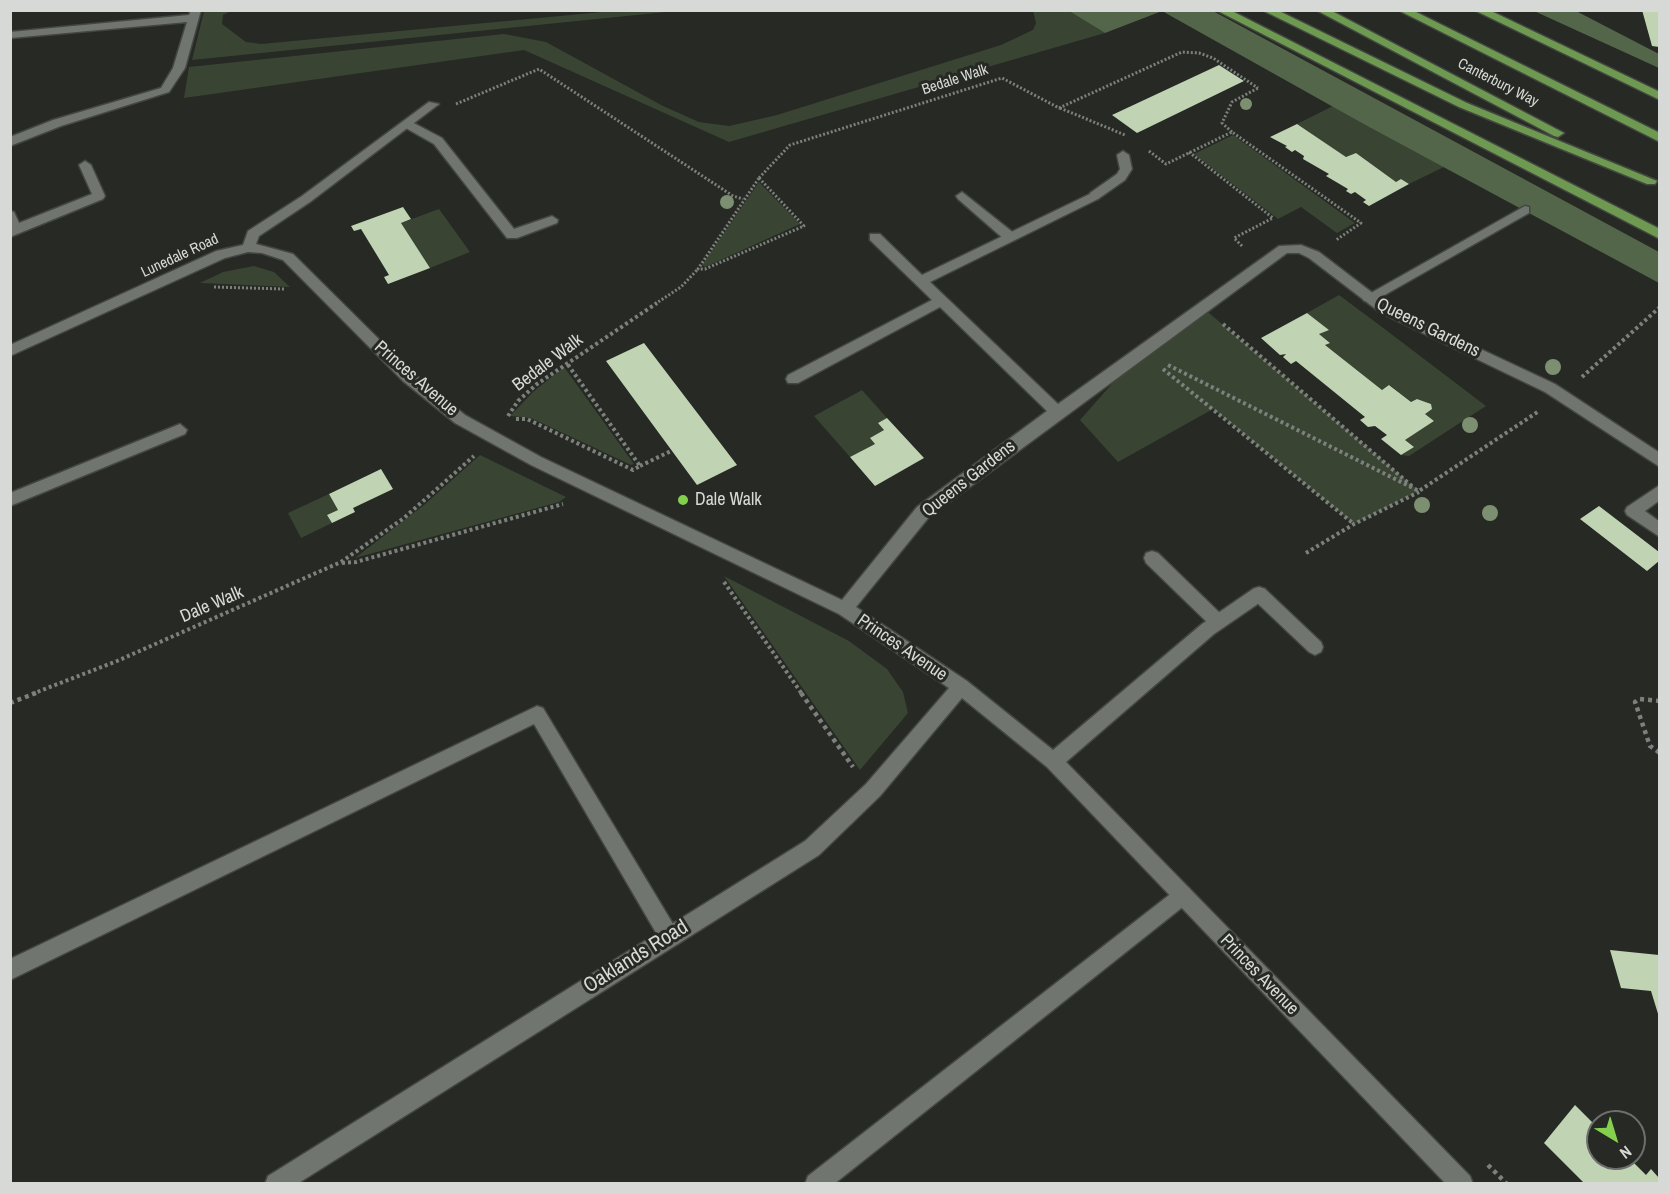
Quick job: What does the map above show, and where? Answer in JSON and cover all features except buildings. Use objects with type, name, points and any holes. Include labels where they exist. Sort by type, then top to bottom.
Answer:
[{"type":"highway","points":[[1221,10],[1659,236]]},
{"type":"highway","points":[[1267,10],[1463,105],[1655,183]]},
{"type":"highway","name":"Canterbury Way","points":[[1321,10],[1655,183]]},
{"type":"highway","name":"Canterbury Way","points":[[1403,10],[1659,138]]},
{"type":"highway","points":[[1479,10],[1659,97]]},
{"type":"street","points":[[10,142],[57,123],[165,90],[179,68],[195,14],[12,34]]},
{"type":"street","name":"Lunedale Road","points":[[10,351],[215,256],[248,248],[255,233],[306,199],[433,104]]},
{"type":"street","points":[[408,124],[438,141],[512,236],[552,220]]},
{"type":"street","points":[[921,281],[1094,196],[1121,177],[1126,168],[1123,155]]},
{"type":"street","points":[[10,215],[13,232],[34,221],[99,196],[85,165]]},
{"type":"street","points":[[962,196],[1010,237]]},
{"type":"street","points":[[1368,298],[1525,210]]},
{"type":"street","points":[[875,237],[1057,412]]},
{"type":"street","name":"Princes Avenue","points":[[248,248],[272,251],[291,259],[426,394],[492,438],[845,609],[960,687],[1053,761],[1462,1184]]},
{"type":"street","name":"Queens Gardens","points":[[845,609],[923,512],[1057,412],[1284,249],[1292,248],[1314,255],[1368,298],[1410,323],[1519,372],[1562,395],[1659,461]]},
{"type":"street","points":[[793,379],[941,301]]},
{"type":"street","points":[[10,500],[180,430]]},
{"type":"street","points":[[1659,491],[1633,511],[1659,531]]},
{"type":"street","points":[[1152,558],[1218,622]]},
{"type":"street","points":[[1053,761],[1218,622],[1259,594],[1315,647]]},
{"type":"street","name":"Oaklands Road","points":[[276,1184],[812,848],[873,790],[960,687]]},
{"type":"street","points":[[10,970],[537,714],[669,936]]},
{"type":"street","points":[[816,1184],[1182,895]]},
{"type":"path","name":"Bedale Walk","points":[[640,466],[633,470],[527,420],[506,419],[524,395],[566,362],[681,287],[698,269],[759,178],[790,145],[1002,78],[1059,108],[1174,55],[1190,52],[1213,58],[1258,88],[1232,102],[1222,123],[1232,132]]},
{"type":"path","points":[[453,106],[539,69],[733,196],[743,199]]},
{"type":"path","points":[[1189,152],[1273,218],[1234,238],[1244,247],[1246,256]]},
{"type":"path","name":"Bedale Walk","points":[[698,269],[705,269],[804,226],[759,178]]},
{"type":"path","points":[[203,286],[290,289]]},
{"type":"path","points":[[1202,307],[1419,491]]},
{"type":"path","points":[[1306,553],[1354,524],[1419,491],[1562,395],[1659,307]]},
{"type":"path","points":[[1141,351],[1419,491]]},
{"type":"path","points":[[1141,351],[1354,524]]},
{"type":"path","points":[[566,362],[640,466],[670,451]]},
{"type":"path","name":"Dale Walk","points":[[10,703],[117,661],[341,562],[404,518],[492,438]]},
{"type":"path","points":[[341,562],[356,562],[562,504],[573,498],[586,485]]},
{"type":"path","points":[[719,574],[859,775]]},
{"type":"path","points":[[1659,701],[1639,699],[1635,702],[1650,746],[1659,753]]},
{"type":"path","points":[[1482,1158],[1507,1184]]},
{"type":"green space","points":[[204,11],[231,11],[223,15],[222,24],[246,42],[261,44],[613,11],[676,11],[192,60]]},
{"type":"green space","points":[[1033,11],[1069,11],[1105,33],[729,142],[524,50],[184,98],[189,67],[504,34],[546,42],[663,106],[699,122],[729,126],[777,115],[1001,45],[1033,30],[1036,23]]},
{"type":"green space","points":[[1069,11],[1162,11],[1105,33]]},
{"type":"green space","points":[[1162,11],[1213,11],[1659,252],[1659,283],[1369,127]]},
{"type":"green space","points":[[1534,11],[1576,11],[1659,54],[1659,68]]},
{"type":"green space","points":[[1333,106],[1444,167],[1409,184],[1401,179],[1396,182],[1356,153],[1346,157],[1297,124]]},
{"type":"green space","points":[[1233,135],[1355,223],[1337,233],[1301,207],[1278,219],[1194,154]]},
{"type":"green space","points":[[759,182],[800,224],[705,267],[702,265]]},
{"type":"green space","points":[[439,209],[470,252],[430,268],[401,223]]},
{"type":"green space","points":[[254,266],[274,272],[290,287],[200,283],[223,272]]},
{"type":"green space","points":[[1339,295],[1486,406],[1409,456],[1401,455],[1413,447],[1405,440],[1434,421],[1425,414],[1431,404],[1417,399],[1411,402],[1390,385],[1382,390],[1325,345],[1329,342],[1319,334],[1328,329],[1307,313]]},
{"type":"green space","points":[[1202,307],[1419,491],[1354,524],[1213,409],[1118,462],[1080,420],[1141,351]]},
{"type":"green space","points":[[564,367],[634,464],[631,465],[531,418],[510,416],[533,392]]},
{"type":"green space","points":[[862,390],[887,418],[878,423],[884,430],[870,438],[875,444],[850,457],[814,416]]},
{"type":"green space","points":[[480,455],[566,497],[559,502],[355,558],[424,505]]},
{"type":"green space","points":[[329,494],[338,510],[327,515],[332,523],[301,538],[288,513]]},
{"type":"green space","points":[[724,576],[849,641],[887,669],[903,692],[908,713],[860,770]]},
{"type":"place","name":"Dale Walk","points":[[683,500]]}]
